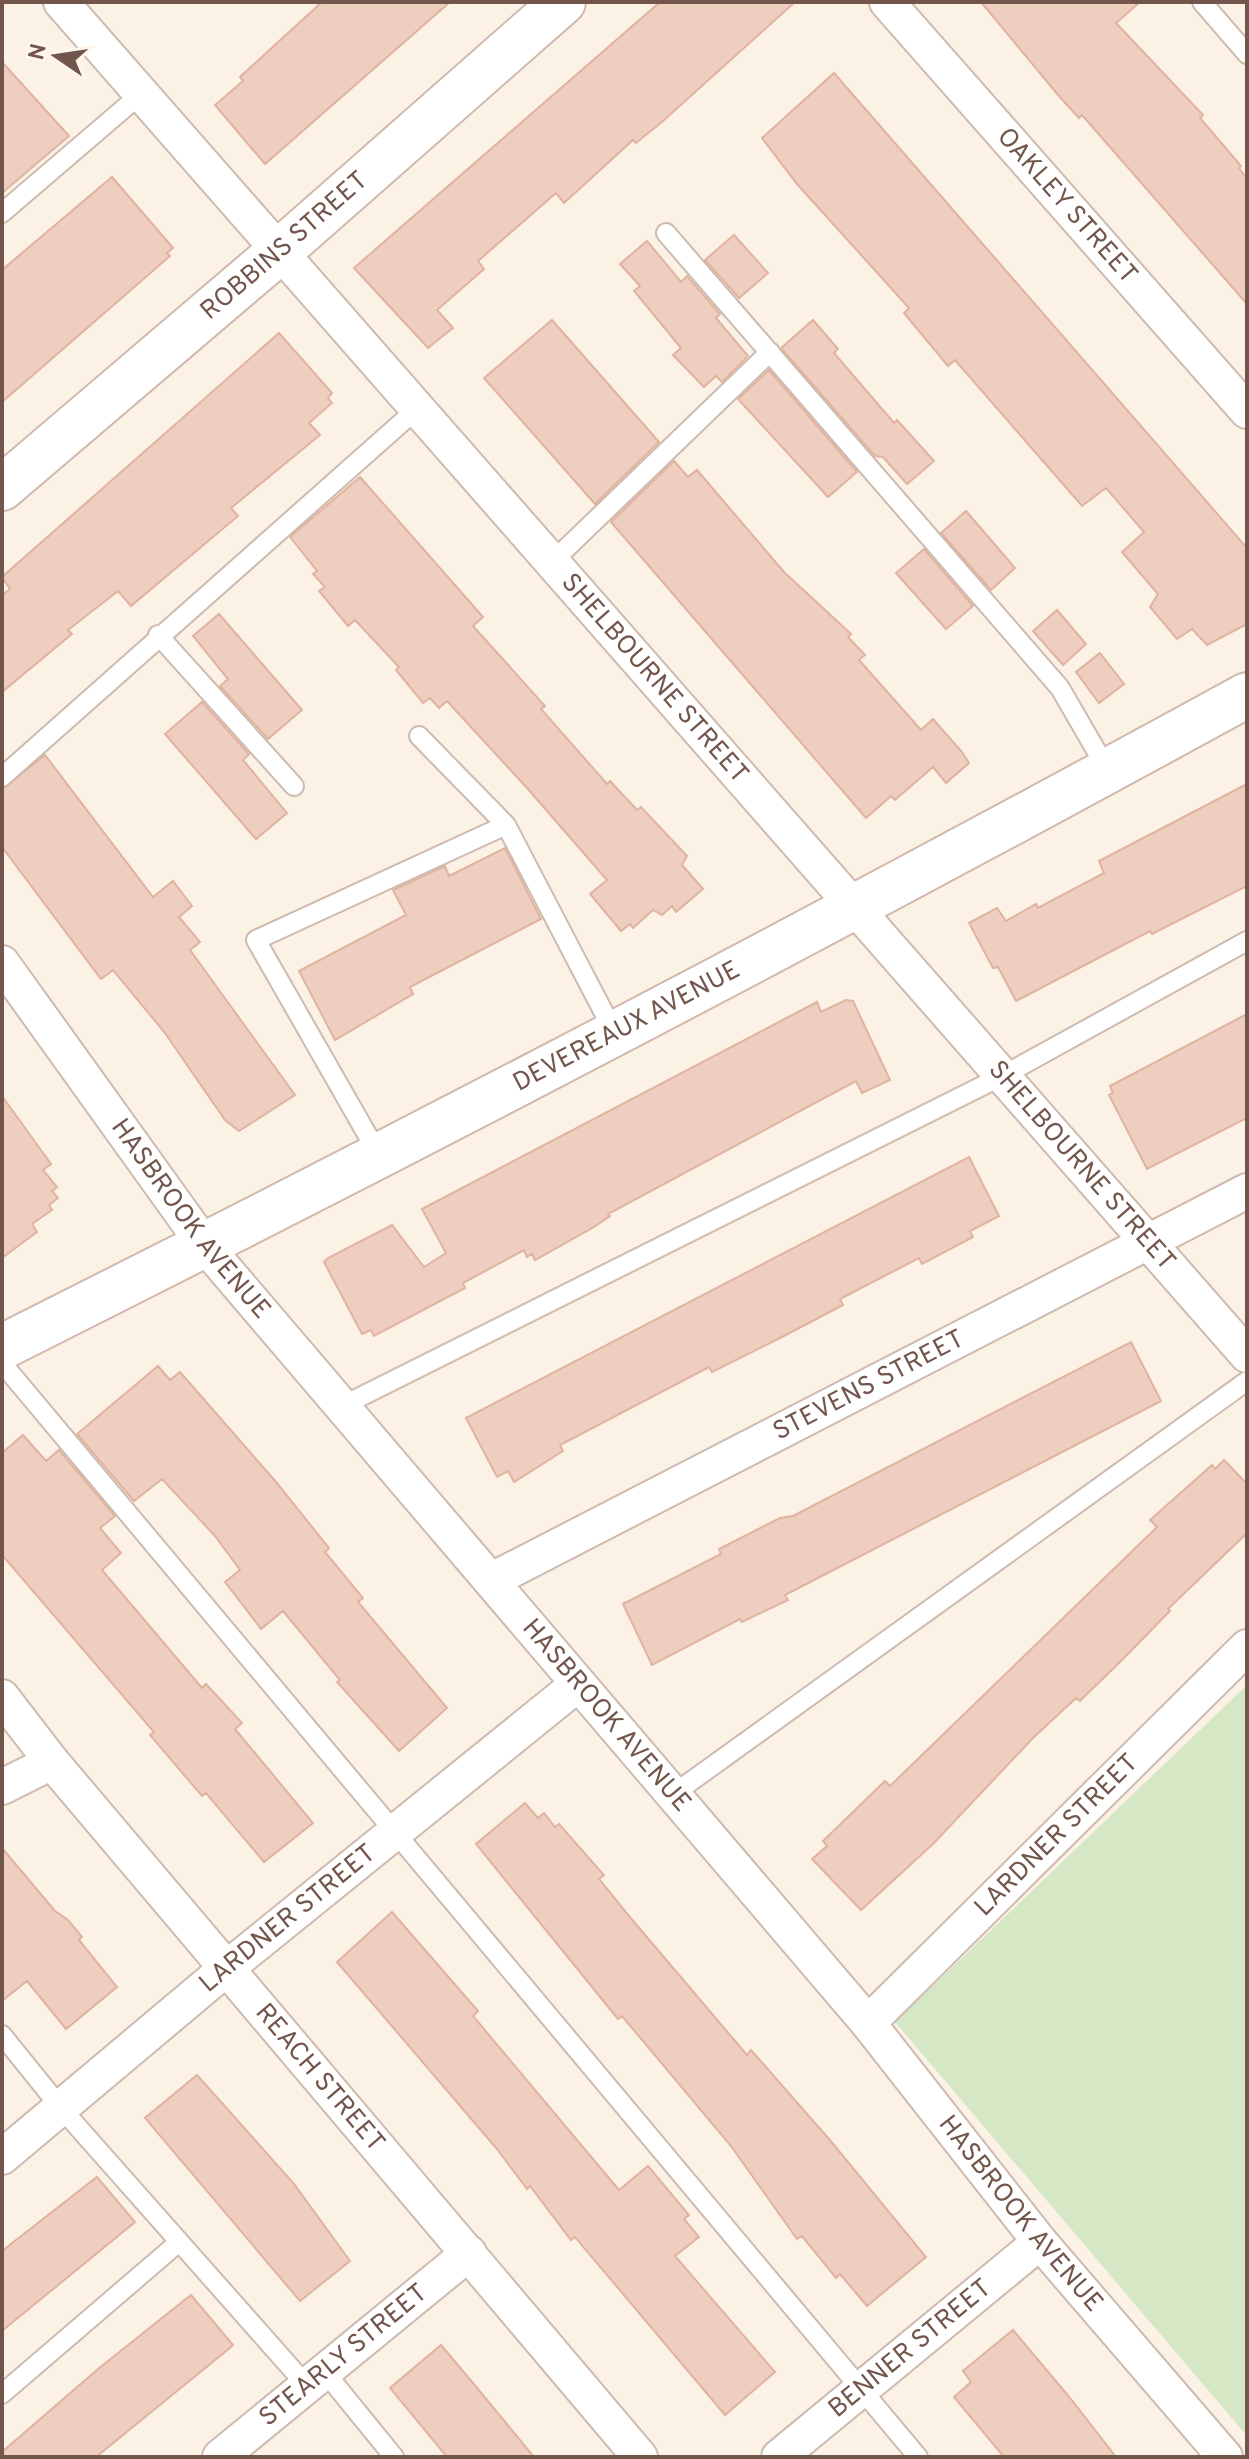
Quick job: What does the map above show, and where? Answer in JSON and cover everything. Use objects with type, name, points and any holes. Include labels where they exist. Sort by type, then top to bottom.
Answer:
[{"type":"street","name":"SHELBOURNE STREET","points":[[61,2],[1247,1355]]},
{"type":"street","name":"ROBBINS STREET","points":[[2,488],[280,251],[563,2]]},
{"type":"street","name":"OAKLEY STREET","points":[[887,2],[1247,411]]},
{"type":"street","name":"DEVEREAUX AVENUE","points":[[5,1344],[206,1247],[858,908],[1247,695]]},
{"type":"street","name":"HASBROOK AVENUE","points":[[2,963],[206,1247],[868,2023],[1040,2242],[1225,2457]]},
{"type":"street","name":"STEVENS STREET","points":[[492,1580],[1247,1191]]},
{"type":"street","name":"LARDNER STREET","points":[[868,2023],[1247,1647]]},
{"type":"street","name":"LARDNER STREET","points":[[2,2157],[227,1968],[578,1684]]},
{"type":"street","name":"REACH STREET","points":[[2,1697],[52,1762],[640,2457]]},
{"type":"street","points":[[2,1787],[52,1762]]},
{"type":"street","name":"BENNER STREET","points":[[779,2457],[1040,2242]]},
{"type":"street","name":"STEARLY STREET","points":[[220,2457],[469,2253]]},
{"type":"lane","points":[[1202,2],[1247,54]]},
{"type":"lane","points":[[2,213],[142,93]]},
{"type":"lane","points":[[666,233],[1060,688],[1108,771]]},
{"type":"lane","points":[[553,561],[770,352]]},
{"type":"lane","points":[[2,777],[158,635],[418,408]]},
{"type":"lane","points":[[158,635],[294,786]]},
{"type":"lane","points":[[419,736],[506,825],[615,1034]]},
{"type":"lane","points":[[380,1157],[256,940],[506,825]]},
{"type":"lane","points":[[342,1406],[1004,1075],[1247,941]]},
{"type":"lane","points":[[5,1344],[393,1834],[918,2457]]},
{"type":"lane","points":[[672,1795],[1247,1381]]},
{"type":"lane","points":[[2,2035],[61,2108],[179,2242],[394,2457]]},
{"type":"lane","points":[[2,2394],[179,2242]]},
{"type":"green space","points":[[1247,1685],[1247,2436],[895,2022]]},
{"type":"building","points":[[322,2],[450,2],[265,164],[215,105],[243,81],[240,77]]},
{"type":"building","points":[[660,2],[795,2],[663,121],[636,143],[633,140],[564,203],[556,193],[478,261],[484,269],[437,310],[453,328],[428,348],[354,268]]},
{"type":"building","points":[[981,2],[1140,2],[1116,23],[1203,115],[1200,118],[1241,166],[1239,168],[1247,179],[1247,304],[1082,115],[1079,118],[1058,95]]},
{"type":"building","points":[[2,62],[69,136],[2,193]]},
{"type":"building","points":[[834,73],[1247,548],[1247,624],[1207,645],[1192,629],[1177,639],[1150,607],[1158,594],[1122,552],[1144,532],[1106,488],[1082,506],[955,360],[948,366],[904,313],[909,308],[797,184],[762,138]]},
{"type":"building","points":[[112,177],[173,248],[167,253],[170,256],[2,402],[2,270]]},
{"type":"building","points":[[734,235],[768,273],[739,298],[705,260]]},
{"type":"building","points":[[647,241],[681,282],[687,276],[720,314],[716,318],[748,356],[722,382],[716,376],[704,387],[673,355],[681,348],[634,291],[640,286],[620,264]]},
{"type":"building","points":[[552,320],[659,442],[595,504],[484,378]]},
{"type":"building","points":[[813,320],[838,349],[834,353],[894,423],[897,420],[934,461],[907,484],[883,457],[875,456],[781,348]]},
{"type":"building","points":[[279,333],[332,393],[328,398],[332,403],[309,423],[320,435],[231,508],[238,516],[131,606],[118,591],[68,630],[72,634],[2,692],[2,595],[10,589],[2,577]]},
{"type":"building","points":[[769,370],[857,472],[828,497],[738,399]]},
{"type":"building","points":[[674,461],[688,477],[697,470],[784,572],[851,634],[848,637],[865,655],[859,660],[921,730],[933,719],[969,763],[946,783],[933,767],[895,800],[891,796],[866,818],[611,522]]},
{"type":"building","points":[[360,477],[483,617],[473,626],[545,706],[541,709],[607,784],[610,781],[637,810],[641,807],[687,856],[682,865],[703,889],[676,912],[672,906],[662,915],[653,910],[633,928],[630,924],[621,931],[590,894],[607,880],[527,788],[447,701],[439,708],[430,698],[423,703],[396,670],[399,667],[355,620],[348,626],[319,591],[325,587],[313,574],[317,571],[290,537]]},
{"type":"building","points":[[966,511],[1015,568],[991,590],[941,533]]},
{"type":"building","points":[[924,549],[973,606],[946,629],[896,573]]},
{"type":"building","points":[[1057,610],[1086,644],[1063,665],[1033,631]]},
{"type":"building","points":[[219,614],[302,710],[268,739],[220,686],[228,679],[193,636]]},
{"type":"building","points":[[1100,653],[1124,684],[1099,703],[1076,672]]},
{"type":"building","points":[[202,702],[249,754],[243,760],[287,813],[256,839],[165,734]]},
{"type":"building","points":[[45,755],[153,897],[173,881],[192,906],[179,917],[200,942],[190,950],[295,1095],[239,1131],[225,1120],[165,1033],[113,970],[101,979],[2,847],[2,789]]},
{"type":"building","points":[[1247,784],[1247,886],[1152,934],[1150,931],[1016,1001],[998,967],[993,968],[969,923],[997,908],[1006,921],[1036,904],[1038,908],[1104,873],[1099,861]]},
{"type":"building","points":[[505,848],[541,919],[410,987],[413,994],[335,1040],[299,971],[406,915],[393,890],[445,866],[449,876]]},
{"type":"building","points":[[846,1000],[853,1001],[890,1080],[862,1093],[856,1081],[608,1214],[610,1216],[594,1227],[535,1260],[532,1254],[527,1257],[524,1250],[463,1283],[465,1288],[374,1336],[371,1330],[362,1334],[324,1262],[328,1258],[392,1225],[424,1267],[446,1253],[422,1209],[817,1002],[821,1012]]},
{"type":"building","points":[[1247,1014],[1247,1118],[1147,1169],[1109,1095],[1113,1093],[1110,1086]]},
{"type":"building","points":[[2,1096],[51,1164],[43,1170],[57,1187],[52,1191],[58,1198],[49,1205],[52,1210],[32,1224],[37,1232],[2,1258]]},
{"type":"building","points":[[969,1157],[999,1216],[970,1231],[973,1237],[922,1264],[919,1258],[840,1299],[843,1305],[780,1338],[712,1372],[709,1367],[560,1445],[563,1451],[514,1482],[508,1471],[497,1477],[466,1418]]},
{"type":"building","points":[[1131,1342],[1161,1401],[785,1595],[788,1600],[742,1622],[740,1619],[652,1665],[623,1604],[721,1554],[719,1549],[780,1518],[793,1516]]},
{"type":"building","points":[[158,1366],[170,1380],[180,1372],[276,1482],[329,1548],[325,1552],[363,1598],[358,1602],[447,1708],[399,1751],[337,1682],[340,1680],[283,1611],[261,1629],[225,1582],[240,1570],[215,1536],[162,1479],[134,1501],[77,1434]]},
{"type":"building","points":[[23,1435],[46,1461],[59,1450],[115,1516],[100,1528],[121,1553],[102,1570],[202,1688],[206,1684],[242,1723],[235,1729],[313,1823],[264,1862],[206,1793],[202,1796],[150,1735],[154,1732],[2,1555],[2,1453]]},
{"type":"building","points":[[1224,1460],[1247,1484],[1247,1533],[1168,1609],[1170,1611],[1080,1701],[1076,1698],[1033,1738],[933,1844],[861,1910],[812,1859],[827,1846],[823,1841],[885,1781],[890,1786],[1157,1527],[1150,1520],[1212,1465],[1215,1469]]},
{"type":"building","points":[[525,1803],[538,1818],[544,1813],[555,1827],[559,1824],[604,1875],[599,1879],[629,1916],[747,2055],[751,2050],[829,2139],[926,2257],[867,2306],[840,2274],[836,2278],[802,2236],[797,2239],[731,2146],[622,2016],[618,2019],[476,1844]]},
{"type":"building","points":[[2,1848],[55,1911],[68,1920],[82,1937],[79,1940],[117,1987],[66,2029],[27,1981],[2,2001]]},
{"type":"building","points":[[392,1912],[478,2011],[473,2016],[619,2190],[648,2166],[689,2215],[684,2219],[699,2237],[675,2256],[775,2372],[725,2415],[575,2237],[571,2240],[530,2186],[527,2189],[497,2149],[337,1962]]},
{"type":"building","points":[[197,2075],[294,2184],[350,2261],[300,2301],[145,2118]]},
{"type":"building","points":[[97,2177],[135,2222],[2,2331],[2,2251]]},
{"type":"building","points":[[191,2295],[233,2345],[231,2347],[96,2457],[2,2457],[2,2452],[98,2369]]},
{"type":"building","points":[[1013,2330],[1116,2457],[1004,2457],[954,2397],[971,2382],[963,2371]]},
{"type":"building","points":[[441,2345],[534,2457],[447,2457],[390,2388]]}]
